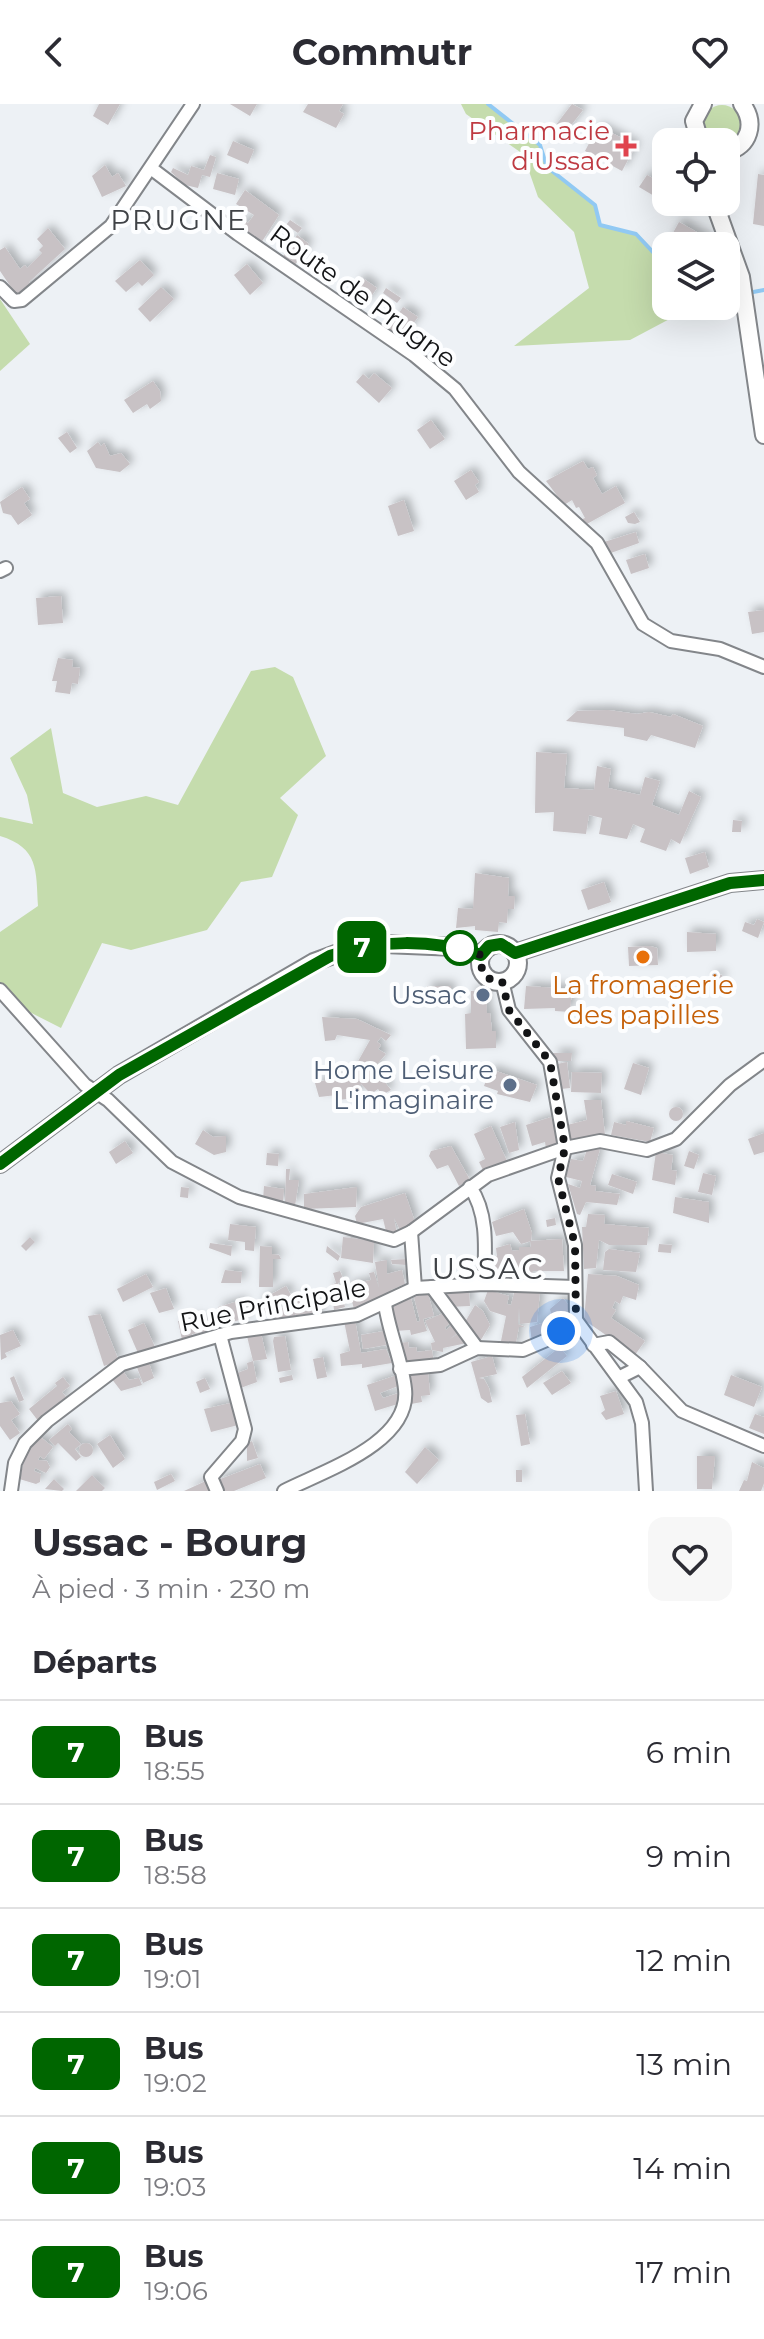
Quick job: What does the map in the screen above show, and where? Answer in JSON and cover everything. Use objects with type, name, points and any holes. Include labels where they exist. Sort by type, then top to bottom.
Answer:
[{"type":"street","points":[[0,287],[14,301],[22,300],[111,226],[193,104]]},
{"type":"street","points":[[696,128],[694,121],[703,104]]},
{"type":"street","points":[[740,145],[757,131],[742,104]]},
{"type":"street","name":"Route de Prugne","points":[[152,169],[238,234],[414,355],[455,389],[519,472],[597,543],[643,624],[671,641],[720,649],[764,667]]},
{"type":"street","points":[[719,216],[737,263],[764,435]]},
{"type":"street","points":[[515,953],[730,883],[764,880]]},
{"type":"street","points":[[0,1164],[96,1093],[171,1045],[330,956],[363,947],[422,943],[456,947],[481,955]]},
{"type":"street","points":[[501,944],[515,953],[516,971],[502,981],[486,977],[480,966],[481,955],[489,946],[501,944]]},
{"type":"street","points":[[502,981],[509,1010],[541,1046],[550,1062],[565,1148],[558,1178],[575,1245],[576,1320],[636,1402],[642,1423],[646,1491]]},
{"type":"street","points":[[0,990],[96,1093],[108,1100],[172,1162],[239,1197],[380,1239],[394,1240],[411,1232],[470,1187],[501,1170],[565,1148],[600,1141],[647,1150],[676,1139],[730,1085],[764,1060]]},
{"type":"street","points":[[470,1187],[477,1196],[486,1238],[484,1284]]},
{"type":"street","points":[[411,1232],[415,1288],[484,1284],[575,1287]]},
{"type":"street","points":[[432,1287],[477,1348]]},
{"type":"street","name":"Rue Principale","points":[[11,1491],[15,1463],[25,1443],[88,1387],[122,1364],[220,1335],[331,1320],[385,1304],[415,1288]]},
{"type":"street","points":[[284,1491],[388,1435],[403,1410],[405,1391],[385,1304]]},
{"type":"street","points":[[400,1369],[440,1365],[477,1348],[523,1350],[549,1339],[576,1320]]},
{"type":"street","points":[[217,1491],[211,1477],[231,1456],[245,1429],[220,1335]]},
{"type":"street","points":[[593,1345],[609,1342],[640,1367],[682,1411],[764,1446]]},
{"type":"street","points":[[620,1377],[640,1367]]},
{"type":"green space","points":[[461,104],[488,104],[540,145],[547,167],[595,205],[600,225],[636,234],[652,251],[652,320],[668,320],[630,340],[514,346],[589,288],[574,232],[538,197],[523,154],[466,114]]},
{"type":"green space","points":[[715,106],[729,106],[740,117],[741,124],[740,131],[740,128],[704,128],[704,117]]},
{"type":"green space","points":[[0,299],[30,344],[0,371]]},
{"type":"green space","points":[[275,667],[293,677],[326,756],[280,798],[298,815],[272,877],[241,882],[207,930],[131,950],[102,943],[61,1028],[0,997],[0,932],[38,906],[35,871],[29,854],[13,841],[0,836],[0,817],[33,824],[27,795],[10,758],[51,728],[63,793],[97,807],[146,796],[178,805],[251,671]]},
{"type":"building","points":[[99,104],[120,104],[108,125],[93,116]]},
{"type":"building","points":[[230,104],[257,104],[250,116]]},
{"type":"building","points":[[308,104],[343,104],[339,111],[344,114],[336,128],[303,112]]},
{"type":"building","points":[[572,104],[583,110],[562,137],[552,130]]},
{"type":"building","points":[[598,126],[636,145],[622,171],[585,151]]},
{"type":"building","points":[[233,141],[254,150],[248,164],[227,155]]},
{"type":"building","points":[[210,155],[216,157],[210,177],[202,175],[198,188],[185,185],[171,172],[173,168],[188,175],[191,166],[204,170]]},
{"type":"building","points":[[105,165],[112,177],[118,173],[126,186],[102,197],[92,176]]},
{"type":"building","points":[[217,173],[239,179],[235,195],[213,189]]},
{"type":"building","points":[[758,174],[764,175],[764,226],[753,224]]},
{"type":"building","points":[[647,175],[652,178],[652,195],[639,187]]},
{"type":"building","points":[[245,190],[279,215],[261,243],[237,228],[243,219],[248,223],[254,215],[236,204]]},
{"type":"building","points":[[290,220],[302,228],[298,233],[286,225]]},
{"type":"building","points":[[679,222],[697,232],[673,232]]},
{"type":"building","points":[[48,228],[65,249],[29,282],[32,285],[17,296],[0,271],[0,250],[5,247],[20,269],[25,265],[27,268],[42,253],[39,250],[43,246],[37,239]]},
{"type":"building","points":[[297,235],[309,244],[295,265],[282,258]]},
{"type":"building","points":[[140,260],[154,275],[142,286],[138,282],[126,292],[115,281]]},
{"type":"building","points":[[247,264],[263,283],[250,295],[234,275]]},
{"type":"building","points":[[361,277],[377,288],[366,304],[351,294]]},
{"type":"building","points":[[161,287],[174,299],[150,322],[138,309]]},
{"type":"building","points":[[386,288],[401,298],[397,303],[383,293]]},
{"type":"building","points":[[403,307],[418,317],[401,341],[387,331]]},
{"type":"building","points":[[374,373],[392,388],[379,403],[356,382],[363,374],[369,379]]},
{"type":"building","points":[[153,381],[160,391],[161,401],[150,409],[147,404],[133,413],[124,400]]},
{"type":"building","points":[[431,420],[445,439],[430,449],[417,430]]},
{"type":"building","points":[[67,432],[77,448],[70,453],[58,438]]},
{"type":"building","points":[[98,442],[101,446],[104,443],[110,456],[121,453],[130,464],[120,472],[96,468],[87,451]]},
{"type":"building","points":[[583,461],[588,469],[593,467],[597,475],[593,478],[602,494],[616,486],[625,503],[585,525],[580,520],[585,518],[579,507],[576,508],[572,500],[564,505],[546,481]]},
{"type":"building","points":[[471,470],[479,482],[475,485],[479,492],[466,500],[454,481]]},
{"type":"building","points":[[22,487],[30,499],[24,503],[32,515],[18,525],[11,515],[3,513],[0,502]]},
{"type":"building","points":[[404,500],[414,531],[398,536],[388,506]]},
{"type":"building","points":[[634,512],[640,522],[628,523],[625,517]]},
{"type":"building","points":[[636,532],[639,543],[608,554],[604,542]]},
{"type":"building","points":[[645,554],[649,568],[631,574],[626,560]]},
{"type":"building","points":[[61,596],[63,623],[38,625],[36,598]]},
{"type":"building","points":[[764,610],[764,632],[752,634],[748,612]]},
{"type":"building","points":[[58,658],[73,660],[72,667],[80,668],[78,684],[72,683],[70,694],[55,692],[57,681],[52,681]]},
{"type":"building","points":[[608,710],[637,714],[649,712],[671,717],[673,714],[703,726],[695,748],[651,735],[647,741],[624,736],[624,728],[566,721],[577,711]]},
{"type":"building","points":[[536,752],[567,754],[564,788],[594,790],[597,766],[611,769],[608,788],[640,795],[645,777],[660,781],[652,805],[679,815],[689,791],[701,797],[680,844],[671,839],[666,851],[640,842],[645,829],[633,824],[627,839],[599,834],[602,818],[589,815],[586,834],[553,831],[554,812],[535,813]]},
{"type":"building","points":[[733,820],[742,821],[741,832],[732,832]]},
{"type":"building","points":[[705,852],[709,867],[690,874],[685,858]]},
{"type":"building","points":[[475,873],[509,878],[508,896],[515,896],[514,909],[508,909],[507,923],[499,922],[498,932],[475,930],[475,926],[456,928],[458,908],[473,909]]},
{"type":"building","points":[[604,882],[611,902],[588,910],[581,890]]},
{"type":"building","points":[[757,919],[764,922],[758,938],[742,931],[745,922],[754,925]]},
{"type":"building","points":[[687,932],[716,934],[716,951],[687,952]]},
{"type":"building","name":"La fromagerie des papilles","points":[[628,947],[657,948],[658,965],[629,966]]},
{"type":"building","points":[[711,974],[722,975],[721,982],[710,981]]},
{"type":"building","points":[[427,986],[451,986],[451,1003],[427,1003]]},
{"type":"building","points":[[526,986],[572,989],[570,1012],[555,1011],[555,1008],[524,1009]]},
{"type":"building","points":[[486,990],[487,1013],[490,1013],[492,1031],[496,1031],[496,1048],[466,1049],[465,1014],[471,1013],[471,991]]},
{"type":"building","points":[[322,1017],[357,1019],[391,1035],[386,1041],[381,1037],[377,1042],[381,1045],[378,1049],[386,1054],[374,1068],[391,1090],[382,1095],[378,1089],[371,1094],[361,1084],[358,1094],[347,1095],[347,1099],[337,1100],[337,1095],[319,1097],[315,1083],[329,1079],[347,1081],[370,1040],[337,1035],[335,1040],[325,1041]]},
{"type":"building","points":[[553,1053],[572,1053],[571,1061],[556,1061]]},
{"type":"building","points":[[567,1062],[570,1088],[561,1089],[557,1064]]},
{"type":"building","points":[[633,1063],[649,1068],[641,1095],[624,1089]]},
{"type":"building","points":[[490,1069],[537,1085],[530,1102],[497,1094],[498,1091],[484,1086]]},
{"type":"building","points":[[572,1072],[602,1073],[601,1093],[571,1092]]},
{"type":"building","points":[[584,1100],[601,1100],[605,1135],[570,1142],[567,1125],[587,1120]]},
{"type":"building","points":[[676,1107],[683,1114],[676,1121],[669,1114]]},
{"type":"building","points":[[551,1117],[559,1145],[546,1149],[545,1142],[532,1146],[526,1125]]},
{"type":"building","points":[[626,1121],[654,1128],[650,1142],[611,1135],[614,1122],[626,1125]]},
{"type":"building","points":[[515,1122],[519,1150],[509,1153],[500,1127]]},
{"type":"building","points":[[491,1126],[507,1161],[484,1172],[479,1162],[485,1159],[474,1134]]},
{"type":"building","points":[[203,1130],[213,1137],[226,1136],[226,1152],[214,1155],[195,1144]]},
{"type":"building","points":[[764,1133],[764,1152],[754,1155],[748,1139]]},
{"type":"building","points":[[125,1141],[133,1153],[116,1164],[109,1152]]},
{"type":"building","points":[[451,1146],[470,1180],[459,1186],[448,1165],[437,1169],[429,1156],[431,1151]]},
{"type":"building","points":[[588,1147],[600,1149],[590,1185],[596,1186],[595,1191],[620,1194],[617,1205],[586,1202],[580,1215],[577,1214],[568,1184],[580,1188],[582,1181],[566,1177],[571,1159],[583,1161]]},
{"type":"building","points":[[689,1151],[699,1155],[694,1169],[684,1166]]},
{"type":"building","points":[[656,1152],[673,1155],[671,1170],[677,1171],[675,1185],[652,1180]]},
{"type":"building","points":[[267,1153],[279,1154],[278,1166],[266,1165]]},
{"type":"building","points":[[286,1169],[290,1169],[289,1180],[299,1180],[295,1206],[285,1204]]},
{"type":"building","points":[[703,1173],[716,1176],[712,1195],[698,1192]]},
{"type":"building","points":[[612,1174],[637,1182],[633,1194],[608,1185]]},
{"type":"building","points":[[264,1186],[284,1189],[283,1203],[263,1200]]},
{"type":"building","points":[[181,1187],[189,1188],[188,1198],[180,1197]]},
{"type":"building","points":[[357,1187],[356,1207],[304,1209],[304,1194]]},
{"type":"building","points":[[405,1193],[415,1222],[401,1232],[394,1218],[397,1234],[387,1235],[383,1219],[357,1224],[355,1216],[361,1207]]},
{"type":"building","points":[[675,1197],[709,1202],[709,1223],[673,1213]]},
{"type":"building","points":[[524,1209],[532,1233],[531,1241],[521,1244],[513,1232],[496,1236],[492,1222]]},
{"type":"building","points":[[588,1214],[605,1215],[604,1224],[649,1228],[647,1245],[609,1245],[599,1240],[596,1268],[584,1269],[582,1227],[586,1227]]},
{"type":"building","points":[[555,1218],[556,1225],[547,1227],[546,1220]]},
{"type":"building","points":[[230,1224],[256,1227],[254,1251],[245,1250],[245,1242],[228,1240]]},
{"type":"building","points":[[30,1237],[35,1242],[26,1251],[21,1246]]},
{"type":"building","points":[[343,1237],[374,1241],[373,1263],[341,1258]]},
{"type":"building","points":[[562,1239],[564,1271],[533,1271],[531,1277],[520,1279],[498,1277],[493,1259],[497,1256],[496,1248],[510,1244],[512,1251],[519,1250],[519,1247],[531,1247],[530,1241]]},
{"type":"building","points":[[210,1243],[232,1246],[231,1256],[209,1248]]},
{"type":"building","points":[[659,1244],[672,1245],[671,1253],[658,1252]]},
{"type":"building","points":[[260,1246],[272,1247],[272,1254],[279,1255],[281,1259],[273,1259],[273,1287],[259,1287]]},
{"type":"building","points":[[327,1246],[340,1256],[338,1261],[326,1252]]},
{"type":"building","points":[[609,1249],[640,1253],[636,1272],[603,1270],[605,1252]]},
{"type":"building","points":[[406,1259],[406,1265],[392,1264],[391,1260]]},
{"type":"building","points":[[387,1260],[387,1274],[402,1270],[405,1284],[391,1290],[393,1295],[355,1312],[347,1285],[371,1280],[369,1273],[374,1272],[379,1288],[375,1262]]},
{"type":"building","points":[[225,1270],[242,1272],[241,1283],[221,1283]]},
{"type":"building","points":[[340,1271],[344,1281],[338,1283],[345,1307],[334,1310],[331,1285],[336,1283],[333,1273]]},
{"type":"building","points":[[146,1274],[153,1287],[123,1302],[117,1289]]},
{"type":"building","points":[[588,1274],[617,1276],[639,1285],[636,1300],[623,1296],[620,1304],[615,1301],[612,1308],[616,1310],[611,1318],[645,1341],[635,1355],[584,1320]]},
{"type":"building","points":[[286,1286],[291,1295],[262,1315],[259,1301]]},
{"type":"building","points":[[166,1288],[174,1309],[159,1313],[150,1293]]},
{"type":"building","points":[[515,1289],[540,1291],[537,1322],[520,1324],[519,1307],[518,1324],[525,1327],[519,1327],[515,1348],[500,1346],[506,1316],[490,1311],[484,1301],[488,1290],[509,1296],[507,1304],[511,1305]]},
{"type":"building","points":[[469,1291],[470,1306],[448,1307],[448,1292]]},
{"type":"building","points":[[428,1293],[434,1316],[423,1319],[427,1331],[411,1335],[410,1330],[395,1331],[392,1305],[411,1298],[417,1322],[420,1321],[414,1297]]},
{"type":"building","points":[[294,1298],[301,1298],[302,1308],[319,1306],[320,1319],[297,1321],[295,1309],[296,1321],[273,1323],[276,1309],[295,1305]]},
{"type":"building","points":[[563,1298],[571,1308],[567,1311],[571,1317],[532,1343],[530,1327],[542,1323],[551,1314],[550,1309]]},
{"type":"building","points":[[242,1300],[247,1318],[221,1325],[218,1307]]},
{"type":"building","points":[[475,1305],[483,1311],[490,1325],[479,1343],[465,1322]]},
{"type":"building","points":[[446,1312],[453,1321],[445,1327],[446,1330],[454,1323],[460,1330],[450,1339],[461,1332],[467,1343],[443,1348],[443,1352],[432,1350],[431,1343],[435,1342],[425,1321]]},
{"type":"building","points":[[100,1314],[119,1361],[104,1366],[88,1316]]},
{"type":"building","points":[[199,1318],[199,1322],[212,1320],[214,1331],[192,1334],[193,1338],[182,1340],[178,1321]]},
{"type":"building","points":[[355,1320],[361,1353],[386,1349],[392,1363],[362,1368],[362,1364],[341,1366],[340,1354],[350,1351],[344,1321]]},
{"type":"building","points":[[144,1323],[155,1347],[138,1353],[128,1330]]},
{"type":"building","points":[[260,1329],[267,1359],[253,1361],[246,1332]]},
{"type":"building","points":[[13,1330],[21,1346],[5,1353],[7,1357],[1,1360],[0,1335]]},
{"type":"building","points":[[384,1331],[386,1345],[363,1349],[361,1335]]},
{"type":"building","points":[[285,1336],[291,1370],[278,1372],[273,1341],[274,1337]]},
{"type":"building","points":[[408,1342],[409,1348],[416,1347],[417,1352],[432,1350],[434,1363],[403,1363],[397,1343]]},
{"type":"building","points":[[560,1347],[567,1356],[527,1388],[522,1377]]},
{"type":"building","points":[[492,1356],[497,1374],[479,1378],[484,1379],[489,1388],[492,1402],[488,1403],[481,1398],[471,1362]]},
{"type":"building","points":[[323,1357],[327,1377],[317,1379],[313,1359]]},
{"type":"building","points":[[148,1360],[154,1378],[143,1383],[136,1365]]},
{"type":"building","points":[[253,1361],[257,1382],[235,1390],[232,1375],[248,1369],[247,1363]]},
{"type":"building","points":[[121,1368],[129,1380],[139,1378],[142,1385],[121,1391],[108,1374]]},
{"type":"building","points":[[428,1370],[430,1395],[421,1396],[422,1402],[411,1404],[409,1372]]},
{"type":"building","points":[[562,1371],[571,1383],[552,1395],[543,1383]]},
{"type":"building","points":[[292,1375],[293,1380],[280,1383],[279,1378]]},
{"type":"building","points":[[397,1375],[401,1385],[380,1393],[383,1398],[402,1392],[401,1403],[375,1411],[367,1385]]},
{"type":"building","points":[[731,1375],[762,1387],[754,1407],[724,1395]]},
{"type":"building","points":[[14,1376],[24,1400],[19,1402],[10,1378]]},
{"type":"building","points":[[63,1377],[70,1386],[62,1392],[66,1397],[39,1422],[29,1409],[57,1386],[55,1383]]},
{"type":"building","points":[[205,1378],[210,1389],[200,1393],[196,1382]]},
{"type":"building","points":[[616,1391],[624,1414],[606,1420],[601,1413],[605,1410],[600,1396]]},
{"type":"building","points":[[11,1401],[20,1414],[11,1420],[20,1433],[10,1440],[0,1426],[0,1403]]},
{"type":"building","points":[[235,1402],[242,1424],[211,1432],[204,1409]]},
{"type":"building","points":[[525,1414],[530,1444],[521,1446],[516,1415]]},
{"type":"building","points":[[755,1414],[764,1417],[764,1434],[749,1428]]},
{"type":"building","points":[[68,1424],[72,1429],[69,1432],[81,1444],[75,1449],[81,1457],[76,1461],[58,1443],[55,1446],[49,1440]]},
{"type":"building","points":[[38,1435],[53,1447],[44,1459],[40,1456],[38,1460],[47,1461],[50,1467],[46,1473],[35,1468],[34,1471],[41,1474],[40,1482],[36,1484],[16,1478],[16,1474],[21,1474],[26,1451]]},
{"type":"building","points":[[110,1435],[125,1459],[113,1468],[97,1444]]},
{"type":"building","points":[[252,1441],[258,1458],[247,1461],[247,1444]]},
{"type":"building","points":[[86,1443],[93,1450],[86,1457],[79,1450]]},
{"type":"building","points":[[425,1447],[439,1460],[417,1484],[405,1472]]},
{"type":"building","points":[[697,1456],[715,1456],[712,1489],[697,1489]]},
{"type":"building","points":[[752,1462],[764,1468],[761,1491],[739,1491],[744,1480],[747,1481]]},
{"type":"building","points":[[260,1464],[266,1478],[234,1491],[221,1491],[215,1481]]},
{"type":"building","points":[[516,1470],[522,1470],[522,1482],[516,1482]]},
{"type":"building","points":[[171,1474],[175,1481],[157,1490],[154,1482]]},
{"type":"building","points":[[92,1475],[105,1488],[102,1491],[76,1491]]},
{"type":"building","points":[[54,1479],[64,1489],[62,1491],[45,1489]]},
{"type":"building","points":[[208,1480],[211,1491],[184,1491]]},
{"type":"waterway","points":[[488,104],[540,145],[547,167],[595,205],[600,225],[636,234],[652,251]]},
{"type":"waterway","points":[[748,293],[764,290]]},
{"type":"bus line","name":"7","points":[[0,1164],[119,1075],[287,977],[330,956],[352,948],[403,943],[456,947],[481,955],[489,946],[501,944],[515,953],[730,883],[764,880]]},
{"type":"place","name":"Pharmacie d'Ussac","points":[[626,146]]},
{"type":"place","name":"La fromagerie des papilles","points":[[643,957]]},
{"type":"place","name":"Ussac","points":[[483,995]]},
{"type":"place","name":"Home Leisure L'imaginaire","points":[[510,1085]]},
{"type":"district","name":"PRUGNE","points":[[179,220]]},
{"type":"district","name":"USSAC","points":[[488,1269]]},
{"type":"route","points":[[460,948],[456,947],[481,955],[480,966],[486,977],[502,981],[509,1010],[541,1046],[550,1062],[565,1148],[558,1178],[575,1245],[577,1272],[576,1320],[561,1331]]}]
